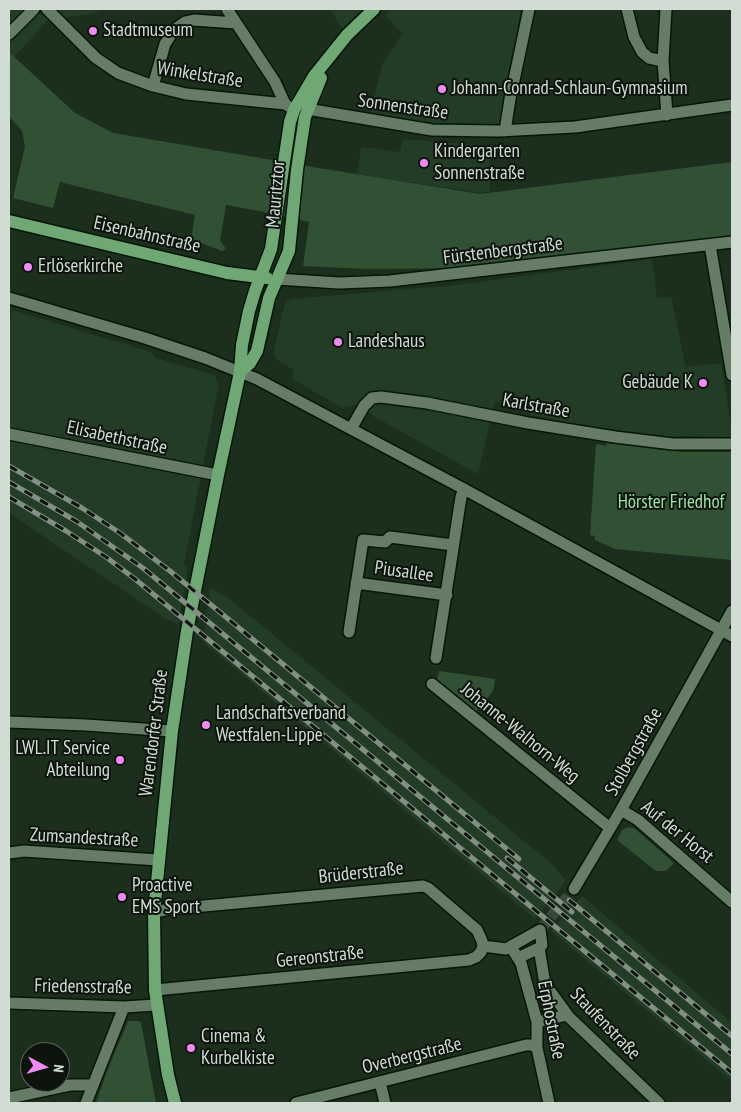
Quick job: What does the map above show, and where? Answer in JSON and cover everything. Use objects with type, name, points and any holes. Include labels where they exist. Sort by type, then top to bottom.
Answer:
[{"type":"main road","points":[[295,108],[347,35],[374,9]]},
{"type":"main road","name":"Mauritztor","points":[[240,372],[242,345],[249,311],[270,249],[288,133],[295,108]]},
{"type":"main road","name":"Mauritztor","points":[[240,372],[250,363],[257,351],[269,298],[285,264],[291,242],[303,124],[295,108]]},
{"type":"main road","name":"Eisenbahnstraße","points":[[9,221],[227,273],[277,279]]},
{"type":"main road","name":"Warendorfer Straße","points":[[175,1103],[168,1075],[155,990],[154,912],[158,860],[172,731],[187,631],[240,372]]},
{"type":"street","points":[[9,34],[34,9]]},
{"type":"street","name":"Winkelstraße","points":[[47,9],[96,58],[118,73],[153,86],[186,94],[295,108]]},
{"type":"street","points":[[227,9],[275,82],[295,108]]},
{"type":"street","points":[[505,131],[513,82],[529,9]]},
{"type":"street","points":[[627,9],[634,37],[642,52],[649,58],[663,61]]},
{"type":"street","points":[[666,9],[663,61],[667,115]]},
{"type":"street","points":[[153,86],[165,44],[174,30],[185,22],[194,20],[236,23]]},
{"type":"street","name":"Sonnenstraße","points":[[295,108],[446,132],[576,127],[732,105]]},
{"type":"street","name":"Fürstenbergstraße","points":[[277,279],[338,283],[390,281],[710,247],[732,242]]},
{"type":"street","points":[[710,247],[732,375]]},
{"type":"street","points":[[10,300],[145,338],[257,379],[464,489],[727,633]]},
{"type":"street","name":"Karlstraße","points":[[351,429],[364,406],[372,398],[381,397],[427,403],[528,423],[615,437],[673,444],[732,444]]},
{"type":"street","name":"Elisabethstraße","points":[[9,434],[218,475]]},
{"type":"street","name":"Piusallee","points":[[436,658],[461,497],[464,489]]},
{"type":"street","name":"Piusallee","points":[[349,632],[362,540],[385,542],[390,537],[454,546]]},
{"type":"street","name":"Piusallee","points":[[356,583],[446,595]]},
{"type":"street","name":"Stolbergstraße","points":[[574,888],[727,633],[732,612]]},
{"type":"street","name":"Johanne-Walhorn-Weg","points":[[432,684],[610,828]]},
{"type":"street","points":[[9,722],[172,731]]},
{"type":"street","name":"Auf der Horst","points":[[621,810],[638,820],[732,902]]},
{"type":"street","name":"Zumsandestraße","points":[[9,852],[158,860]]},
{"type":"street","name":"Brüderstraße","points":[[154,912],[423,886],[428,888],[477,930],[483,946]]},
{"type":"street","name":"Staufenstraße","points":[[511,947],[540,930],[542,944],[539,948],[545,984],[568,1016],[659,1103]]},
{"type":"street","points":[[483,946],[506,949],[511,947]]},
{"type":"street","name":"Gereonstraße","points":[[155,990],[468,960],[476,957],[481,952],[483,946]]},
{"type":"street","name":"Erphostraße","points":[[511,947],[521,963],[538,1023],[537,1048],[549,1103]]},
{"type":"street","points":[[518,958],[539,948]]},
{"type":"street","name":"Friedensstraße","points":[[9,1003],[124,1007],[156,1004]]},
{"type":"street","points":[[86,1103],[87,1085],[124,1007]]},
{"type":"street","points":[[538,1023],[568,1016]]},
{"type":"street","name":"Overbergstraße","points":[[296,1103],[526,1045],[532,1045],[537,1048]]},
{"type":"street","points":[[380,1082],[385,1103]]},
{"type":"street","points":[[9,1098],[70,1085],[87,1085]]},
{"type":"shaded area","points":[[9,9],[102,9],[92,14],[49,19],[14,57],[9,51]]},
{"type":"shaded area","points":[[330,9],[382,9],[348,39]]},
{"type":"shaded area","name":"Johann-Conrad-Schlaun-Gymnasium","points":[[392,9],[521,9],[501,126],[445,126],[370,114],[382,65],[402,34],[385,15]]},
{"type":"shaded area","name":"Kindergarten Sonnenstraße","points":[[403,139],[489,146],[490,191],[481,193],[357,174],[361,147],[400,152]]},
{"type":"shaded area","points":[[652,259],[657,298],[671,297],[686,367],[721,363],[732,432],[730,437],[680,436],[665,439],[554,422],[554,419],[530,415],[527,407],[495,401],[478,474],[355,405],[341,407],[292,379],[294,370],[277,360],[273,355],[285,302],[291,299],[456,285]]},
{"type":"shaded area","points":[[12,310],[151,352],[156,358],[214,375],[219,383],[184,564],[188,568],[178,624],[166,619],[9,513],[9,330]]},
{"type":"shaded area","points":[[210,588],[225,596],[254,619],[553,865],[566,881],[535,919],[203,642]]},
{"type":"shaded area","points":[[582,896],[732,1023],[732,1081],[551,931]]},
{"type":"green space","points":[[9,52],[75,113],[113,133],[480,194],[732,162],[732,236],[464,268],[365,269],[303,266],[309,222],[226,205],[220,240],[226,249],[222,251],[191,239],[195,215],[60,182],[53,208],[13,198],[25,147],[22,131],[9,116]]},
{"type":"green space","name":"Hörster Friedhof","points":[[607,443],[682,452],[732,452],[732,560],[615,549],[595,540],[595,536],[590,535],[596,444],[606,446]]},
{"type":"green space","points":[[439,671],[495,679],[493,691],[475,713],[437,682]]},
{"type":"green space","points":[[628,827],[634,828],[674,863],[666,871],[656,871],[617,840],[622,830]]},
{"type":"green space","points":[[128,1021],[139,1021],[141,1023],[156,1103],[96,1103],[107,1071]]},
{"type":"tunnel","points":[[540,930],[574,889]]},
{"type":"railway","points":[[9,466],[82,508],[120,533],[170,571],[519,859]]},
{"type":"railway","points":[[9,482],[76,521],[143,568],[732,1054]]},
{"type":"railway","points":[[9,497],[106,557],[135,579],[732,1073]]},
{"type":"railway","points":[[507,858],[572,912]]},
{"type":"railway","points":[[569,900],[732,1036]]},
{"type":"place","name":"Stadtmuseum","points":[[93,31]]},
{"type":"place","name":"Johann-Conrad-Schlaun-Gymnasium","points":[[442,89]]},
{"type":"place","name":"Kindergarten Sonnenstraße","points":[[424,163]]},
{"type":"place","name":"Erlöserkirche","points":[[28,267]]},
{"type":"place","name":"Landeshaus","points":[[338,342]]},
{"type":"place","name":"Gebäude K","points":[[703,383]]},
{"type":"place","name":"Landschaftsverband Westfalen-Lippe","points":[[206,725]]},
{"type":"place","name":"LWL.IT Service Abteilung","points":[[120,760]]},
{"type":"place","name":"Proactive EMS Sport","points":[[122,897]]},
{"type":"place","name":"Cinema & Kurbelkiste","points":[[191,1048]]}]
